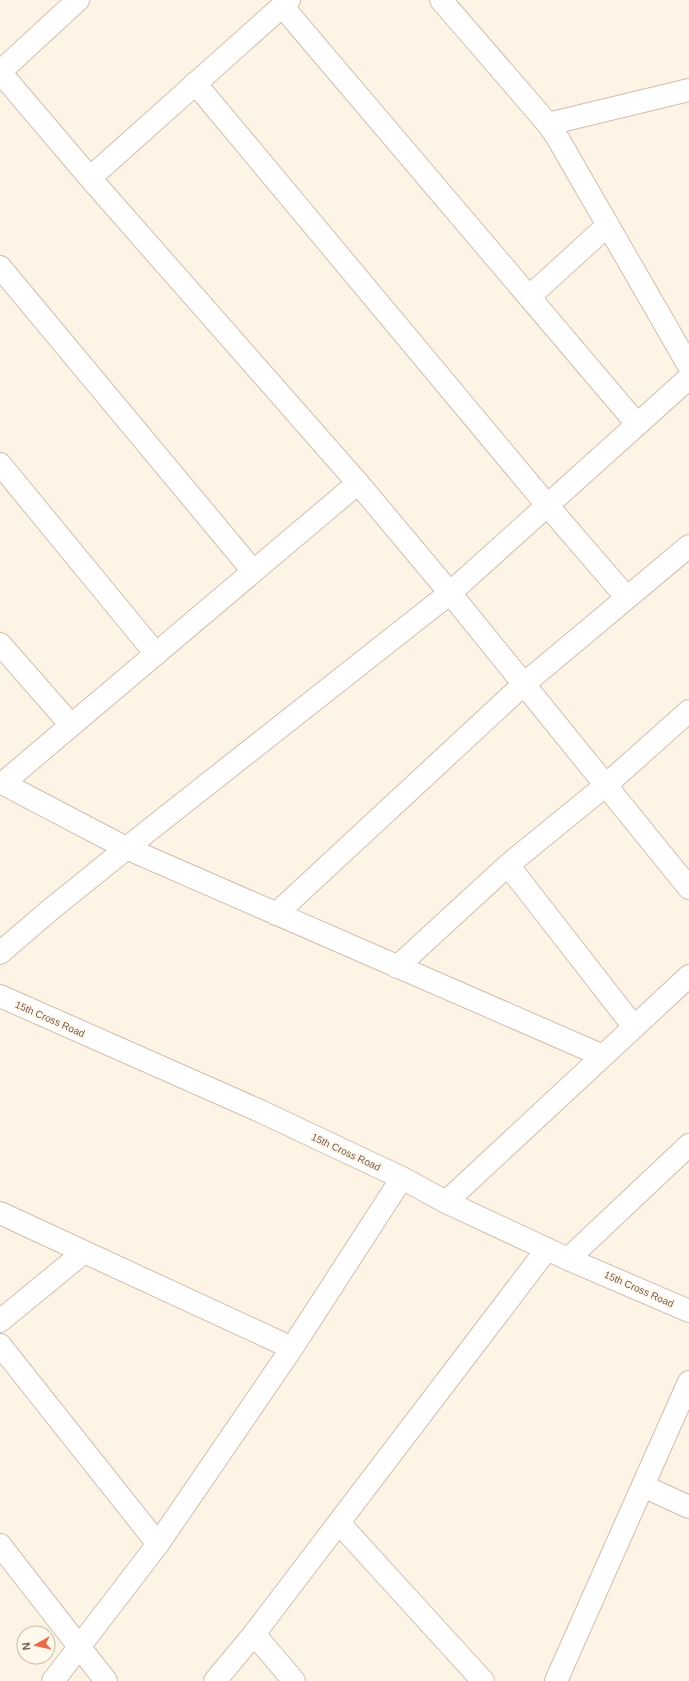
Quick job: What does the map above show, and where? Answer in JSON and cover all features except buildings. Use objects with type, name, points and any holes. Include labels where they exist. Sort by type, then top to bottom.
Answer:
[{"type":"street","points":[[78,0],[0,72],[90,178],[358,482],[689,888]]},
{"type":"street","points":[[441,0],[548,124],[557,137],[689,366]]},
{"type":"street","points":[[90,178],[285,3],[529,297],[637,424]]},
{"type":"street","points":[[195,83],[547,505],[628,598]]},
{"type":"street","points":[[548,124],[689,90]]},
{"type":"street","points":[[529,297],[608,225]]},
{"type":"street","points":[[0,267],[253,571]]},
{"type":"street","points":[[0,953],[126,848],[450,593],[689,378]]},
{"type":"street","points":[[0,464],[156,654]]},
{"type":"street","points":[[358,482],[156,654],[1,783],[126,848],[603,1056]]},
{"type":"street","points":[[276,914],[524,684],[689,546]]},
{"type":"street","points":[[0,644],[71,725]]},
{"type":"street","points":[[397,967],[508,865],[606,785],[689,711]]},
{"type":"street","points":[[508,865],[634,1027]]},
{"type":"street","points":[[446,1202],[689,976]]},
{"type":"street","name":"15th Cross Road","points":[[0,996],[260,1111],[402,1178],[446,1202],[568,1259],[689,1311]]},
{"type":"street","points":[[568,1259],[689,1145]]},
{"type":"street","points":[[52,1681],[158,1544],[292,1348],[402,1178]]},
{"type":"street","points":[[0,1213],[292,1348]]},
{"type":"street","points":[[215,1681],[254,1634],[547,1249]]},
{"type":"street","points":[[0,1321],[84,1252]]},
{"type":"street","points":[[0,1345],[158,1544]]},
{"type":"street","points":[[556,1681],[689,1382]]},
{"type":"street","points":[[643,1486],[689,1507]]},
{"type":"street","points":[[339,1523],[483,1681]]},
{"type":"street","points":[[0,1545],[106,1681]]},
{"type":"street","points":[[254,1634],[294,1681]]}]
